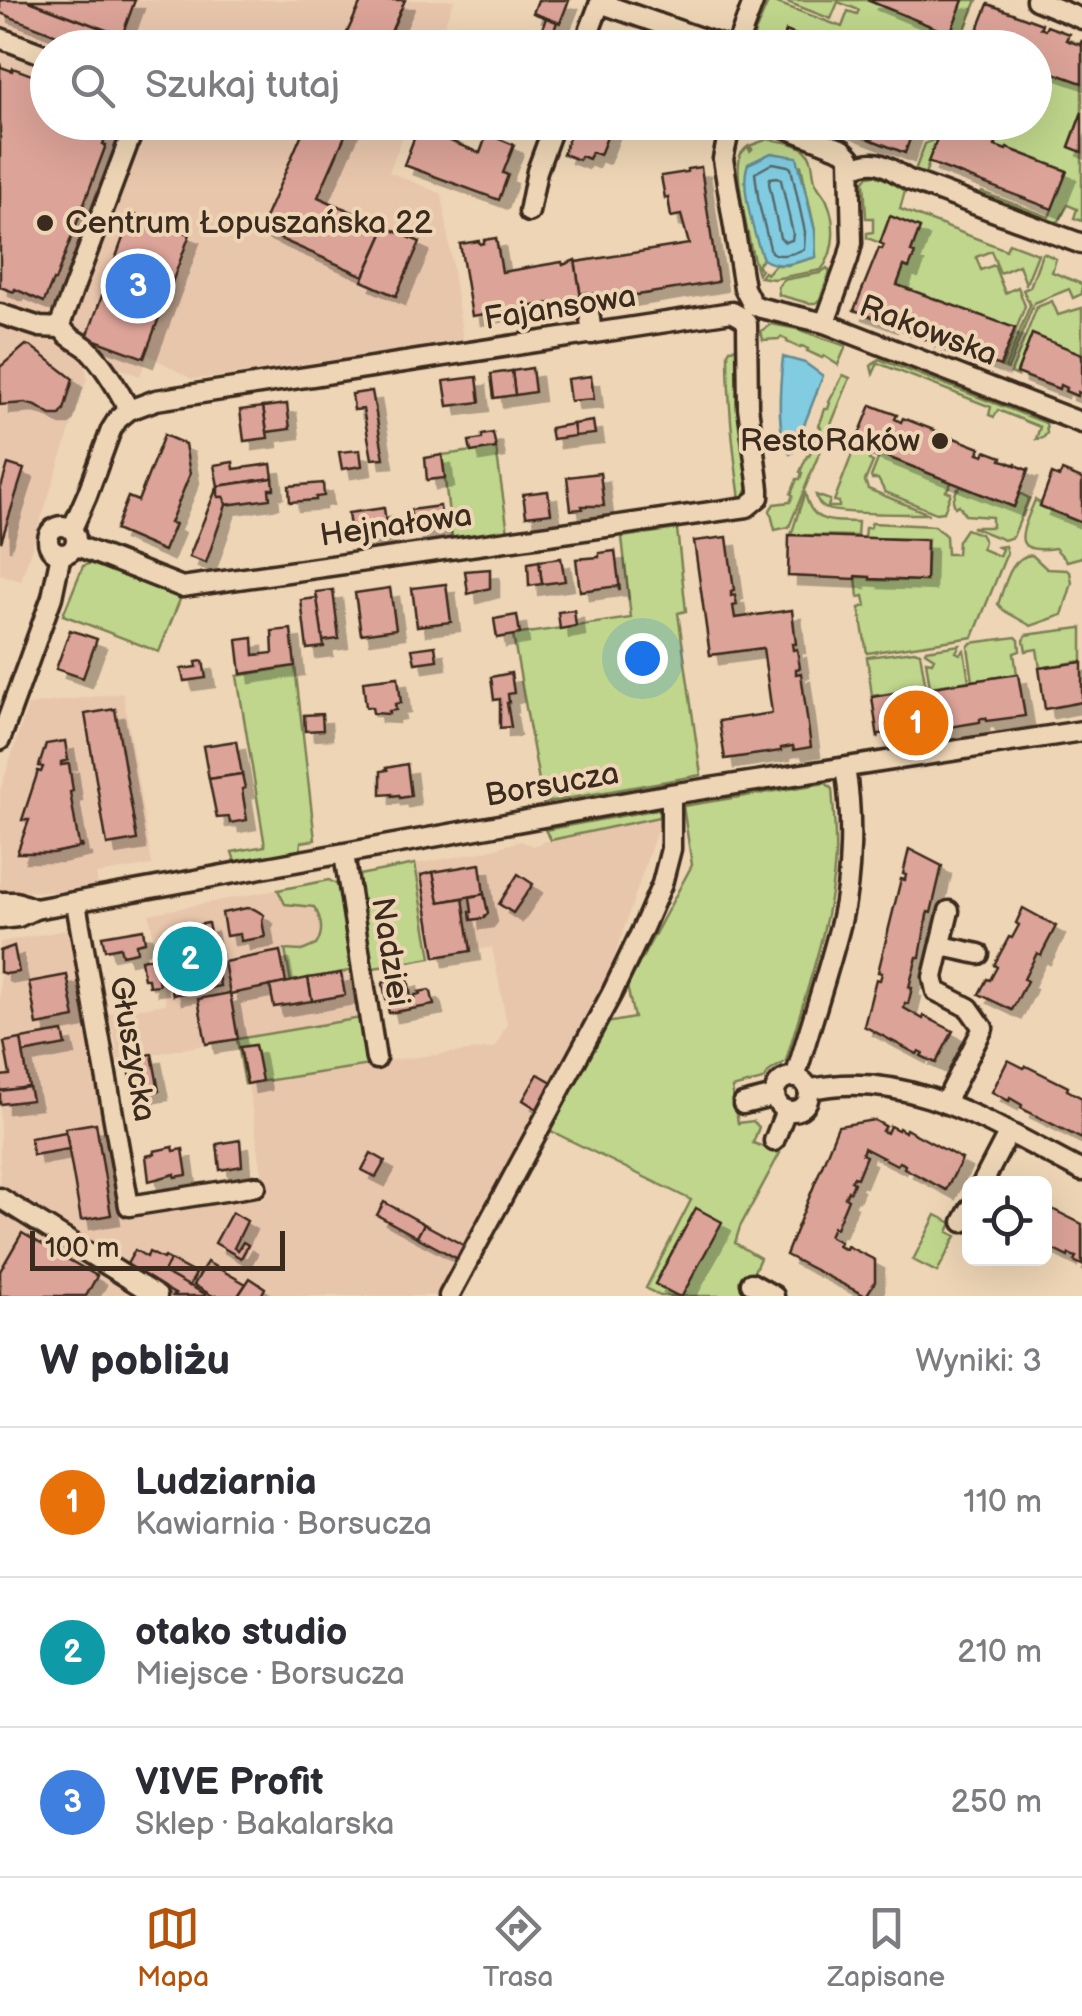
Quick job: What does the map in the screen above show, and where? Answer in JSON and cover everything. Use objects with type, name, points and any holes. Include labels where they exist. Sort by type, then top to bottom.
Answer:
[{"type":"street","points":[[740,30],[754,0]]},
{"type":"street","points":[[1036,0],[1082,19]]},
{"type":"street","points":[[590,30],[600,1],[681,30]]},
{"type":"street","points":[[0,38],[30,49]]},
{"type":"street","points":[[0,740],[111,430],[129,410],[96,358],[61,328],[129,140]]},
{"type":"street","points":[[529,212],[548,140]]},
{"type":"street","points":[[728,140],[724,158],[747,311]]},
{"type":"street","points":[[817,140],[843,150],[850,157],[852,168],[868,162],[884,164],[909,180],[1082,244]]},
{"type":"street","name":"Rakowska","points":[[852,168],[852,243],[825,322],[1082,423]]},
{"type":"street","points":[[588,304],[592,334]]},
{"type":"street","name":"Fajansowa","points":[[129,410],[173,397],[762,308],[825,322]]},
{"type":"street","name":"Hejnałowa","points":[[69,543],[182,587],[747,507],[759,498],[748,407],[747,311]]},
{"type":"street","points":[[0,314],[40,327],[61,328]]},
{"type":"street","name":"Borsucza","points":[[0,919],[18,917],[35,909],[671,794],[1082,731]]},
{"type":"street","points":[[743,1104],[781,1103],[791,1111],[808,1100],[802,1084],[842,918],[849,865],[845,768]]},
{"type":"street","points":[[449,1296],[606,1006],[643,928],[662,884],[671,849],[671,794]]},
{"type":"street","name":"Nadziei","points":[[344,854],[376,1059]]},
{"type":"street","name":"Borsucza","points":[[0,902],[16,902],[35,909]]},
{"type":"street","name":"Głuszycka","points":[[76,903],[129,1206],[256,1186]]},
{"type":"street","points":[[945,1102],[984,1028],[969,1008],[936,991],[933,977],[949,911]]},
{"type":"street","points":[[942,946],[980,954]]},
{"type":"street","points":[[774,1141],[781,1103],[776,1088],[788,1078],[802,1084],[886,1086],[945,1102],[1082,1172]]},
{"type":"street","points":[[986,1176],[1008,1134]]},
{"type":"street","points":[[0,1198],[157,1296]]},
{"type":"street","points":[[751,1284],[774,1296]]},
{"type":"shaded area","points":[[0,0],[454,0],[443,30],[30,30],[30,140],[401,140],[389,172],[442,194],[463,340],[192,379],[148,355],[140,376],[79,353],[87,378],[21,581],[0,574]]},
{"type":"shaded area","points":[[123,693],[152,865],[96,874],[99,890],[59,897],[58,892],[0,891],[0,791],[28,705]]},
{"type":"shaded area","points":[[659,817],[605,985],[438,1296],[0,1296],[0,942],[72,929],[121,1216],[266,1198],[248,1084],[384,1061],[495,1048],[507,1024],[492,947],[431,958],[415,864],[521,841],[534,846]]},
{"type":"shaded area","points":[[329,880],[341,887],[357,989],[356,1008],[361,1018],[112,1061],[117,1050],[113,1030],[105,1022],[104,1014],[166,1004],[149,914]]},
{"type":"green space","points":[[769,0],[842,27],[848,11],[857,14],[859,10],[838,2],[831,19],[782,0],[867,0],[942,30],[756,30]]},
{"type":"green space","points":[[963,0],[977,0],[965,30],[951,30]]},
{"type":"green space","points":[[1052,72],[1082,83],[1082,112],[1069,146],[1082,152],[1082,221],[1074,218],[1077,209],[1068,205],[1059,221],[1048,224],[979,198],[982,192],[1049,217],[1067,171],[987,140],[1052,140]]},
{"type":"green space","points":[[773,140],[806,151],[832,218],[832,246],[821,270],[774,279],[760,277],[775,265],[816,257],[815,231],[801,166],[749,206],[763,259],[757,265],[761,270],[758,274],[739,172],[740,155],[748,147],[752,149],[749,146]]},
{"type":"green space","points":[[937,140],[921,176],[914,173],[925,144]]},
{"type":"green space","points":[[875,175],[906,187],[900,209],[1006,250],[1009,243],[1038,254],[1026,284],[1019,265],[1000,273],[991,251],[976,257],[981,270],[994,265],[1005,293],[1018,287],[1025,306],[1002,367],[1014,328],[897,285],[904,266],[908,268],[920,228],[891,217],[880,243],[867,238],[867,233],[873,232],[873,218],[866,218],[864,181]]},
{"type":"green space","points":[[1044,253],[1056,259],[1052,272],[1082,284],[1082,294],[1073,298],[1069,289],[1034,303],[1008,369],[1005,368],[1030,305],[1023,290],[1030,287]]},
{"type":"green space","points":[[827,268],[830,272],[816,303],[779,295],[778,287],[783,280]]},
{"type":"green space","points":[[1052,301],[1058,315],[1082,308],[1082,354],[1032,335],[1018,376],[1011,373],[1037,307]]},
{"type":"green space","points":[[771,324],[846,346],[838,365],[781,337],[763,340],[761,331]]},
{"type":"green space","points":[[740,348],[750,476],[747,491],[740,499],[728,353]]},
{"type":"green space","points":[[879,359],[1046,423],[1047,433],[1036,439],[1040,427],[998,410],[994,417],[989,415],[991,407],[878,363],[873,374],[871,366]]},
{"type":"green space","points":[[843,375],[850,378],[789,527],[775,530],[770,510],[774,504],[790,502],[825,409]]},
{"type":"green space","points":[[856,444],[873,451],[865,481],[868,489],[929,514],[842,511],[831,510],[821,505],[816,495],[830,500],[828,507],[839,507],[839,502],[834,501]]},
{"type":"green space","points":[[496,448],[508,532],[452,539],[442,455]]},
{"type":"green space","points":[[880,454],[952,482],[946,491],[951,493],[944,512],[936,513],[885,492],[878,479],[871,477]]},
{"type":"green space","points":[[961,486],[1014,507],[1019,493],[1029,498],[1013,537],[1004,540],[972,527],[992,527],[992,517],[965,515],[959,505],[955,507],[953,501]]},
{"type":"green space","points":[[805,492],[817,516],[858,522],[857,536],[791,535]]},
{"type":"green space","points":[[1035,500],[1040,506],[1082,523],[1082,557],[1067,561],[1055,548],[1030,548],[1025,544],[1023,531]]},
{"type":"green space","points":[[871,523],[935,526],[946,536],[947,554],[957,554],[958,541],[966,529],[980,534],[984,541],[982,549],[999,556],[1002,549],[998,547],[1005,546],[1007,553],[973,637],[867,653],[859,608],[866,606],[864,596],[858,597],[856,577],[926,581],[928,539],[864,538],[865,528],[870,528]]},
{"type":"green space","points":[[677,529],[686,611],[678,613],[701,775],[543,803],[513,635],[631,618],[622,537]]},
{"type":"green space","points":[[1032,555],[1047,569],[1070,572],[1072,583],[1062,615],[1031,626],[998,604],[1013,566]]},
{"type":"green space","points":[[93,562],[181,597],[159,652],[63,615],[83,566]]},
{"type":"green space","points":[[1082,628],[1082,661],[1040,668],[1037,649],[1026,651],[1026,635]]},
{"type":"green space","points":[[1016,637],[1020,651],[1014,653],[1017,674],[973,681],[968,647],[971,643]]},
{"type":"green space","points":[[960,645],[956,652],[964,650],[969,681],[930,687],[926,661],[932,662],[934,658],[926,650]]},
{"type":"green space","points":[[920,653],[926,688],[872,696],[867,657]]},
{"type":"green space","points":[[295,666],[315,840],[301,842],[300,854],[236,864],[232,852],[265,846],[237,676]]},
{"type":"green space","points":[[826,783],[832,789],[834,815],[832,883],[816,961],[786,1061],[763,1080],[732,1088],[738,1123],[753,1121],[759,1127],[753,1143],[780,1153],[735,1243],[760,1258],[743,1296],[660,1296],[646,1288],[691,1200],[549,1130],[606,1023],[634,1018],[627,986],[692,865],[683,806]]},
{"type":"green space","points":[[659,809],[659,817],[551,840],[545,830]]},
{"type":"green space","points":[[415,864],[431,958],[368,969],[354,876]]},
{"type":"green space","points":[[329,880],[341,887],[354,970],[291,982],[285,950],[302,951],[316,945],[321,926],[314,907],[285,904],[278,890]]},
{"type":"green space","points":[[361,1018],[370,1065],[245,1084],[237,1039]]},
{"type":"green space","points":[[936,1215],[952,1223],[948,1232],[956,1236],[937,1272],[913,1260]]},
{"type":"water","points":[[771,153],[797,157],[815,231],[816,257],[782,265],[763,259],[745,185],[748,164]]},
{"type":"water","points":[[783,357],[805,363],[823,376],[790,454],[780,421]]},
{"type":"building","points":[[0,0],[27,0],[106,30],[44,30],[0,13]]},
{"type":"building","points":[[27,0],[135,0],[124,30],[106,30]]},
{"type":"building","points":[[362,0],[405,0],[392,30],[348,30]]},
{"type":"building","points":[[538,0],[569,0],[560,23],[533,13]]},
{"type":"building","points":[[867,0],[963,0],[952,30],[940,30]]},
{"type":"building","points":[[988,4],[1042,24],[1040,28],[1045,30],[978,30]]},
{"type":"building","points":[[546,18],[557,22],[554,30],[542,30]]},
{"type":"building","points":[[1047,26],[1069,34],[1066,40],[1080,45],[1082,40],[1082,83],[1052,72],[1052,30],[1045,30]]},
{"type":"building","name":"Centrum Łopuszańska 22","points":[[0,63],[1,67],[30,74],[30,140],[104,140],[106,145],[44,302],[0,287]]},
{"type":"building","points":[[1082,112],[1082,152],[1069,147]]},
{"type":"building","points":[[299,140],[343,140],[318,197],[386,227],[364,276],[260,230]]},
{"type":"building","points":[[413,140],[448,140],[480,153],[485,140],[514,145],[503,173],[508,175],[499,200],[404,165]]},
{"type":"building","points":[[568,140],[606,140],[600,155],[592,152],[589,159],[563,154]]},
{"type":"building","points":[[872,140],[910,140],[905,153]]},
{"type":"building","points":[[936,140],[988,140],[995,146],[1067,171],[1052,209],[928,162]]},
{"type":"building","points":[[701,167],[718,282],[582,304],[575,260],[689,244],[681,215],[671,217],[661,176]]},
{"type":"building","points":[[132,213],[190,234],[144,358],[87,337]]},
{"type":"building","points":[[890,216],[920,228],[909,268],[904,266],[897,285],[1015,328],[1000,366],[933,341],[934,337],[927,338],[929,335],[922,332],[854,310],[879,248],[884,245],[880,243]]},
{"type":"building","points":[[386,227],[420,242],[396,296],[362,281]]},
{"type":"building","points":[[496,238],[502,272],[575,260],[581,298],[472,316],[460,244],[480,244]]},
{"type":"building","points":[[1032,334],[1082,354],[1082,394],[1078,392],[1077,396],[1060,385],[1059,389],[1017,373]]},
{"type":"building","points":[[26,345],[73,379],[60,415],[25,403],[0,405],[0,367]]},
{"type":"building","points":[[532,368],[535,392],[515,395],[512,371]]},
{"type":"building","points":[[512,371],[515,395],[494,398],[491,374]]},
{"type":"building","points":[[591,376],[594,399],[570,401],[567,379]]},
{"type":"building","points":[[477,377],[480,402],[448,406],[444,381]]},
{"type":"building","points":[[372,391],[384,458],[372,459],[363,409],[354,410],[352,394]]},
{"type":"building","points":[[287,404],[290,429],[267,432],[263,407]]},
{"type":"building","points":[[871,405],[897,415],[895,419],[901,422],[903,418],[980,448],[978,453],[984,455],[986,451],[1029,468],[1014,507],[855,444]]},
{"type":"building","points":[[263,407],[268,438],[244,441],[240,410]]},
{"type":"building","points":[[593,421],[595,434],[575,436],[573,424]]},
{"type":"building","points":[[573,424],[575,436],[552,439],[550,428]]},
{"type":"building","points":[[493,433],[496,448],[471,452],[469,441]]},
{"type":"building","points":[[164,435],[185,444],[190,474],[170,523],[175,524],[164,551],[115,530],[128,497],[138,501]]},
{"type":"building","points":[[360,450],[362,466],[342,469],[339,452]]},
{"type":"building","points":[[442,455],[445,478],[427,480],[425,458]]},
{"type":"building","points":[[233,462],[234,469],[271,464],[273,478],[218,486],[214,465]]},
{"type":"building","points":[[8,464],[24,469],[1,542],[0,491]]},
{"type":"building","points":[[1062,471],[1082,479],[1082,523],[1040,506],[1052,474],[1059,477]]},
{"type":"building","points":[[600,473],[604,506],[571,510],[567,477]]},
{"type":"building","points":[[273,478],[270,499],[225,505],[224,497],[218,497],[218,486]]},
{"type":"building","points":[[323,483],[324,496],[290,502],[289,486]]},
{"type":"building","points":[[217,487],[218,497],[224,497],[226,505],[206,563],[189,557]]},
{"type":"building","points":[[548,491],[551,513],[526,516],[523,494]]},
{"type":"building","points":[[440,506],[443,528],[414,532],[410,510]]},
{"type":"building","points":[[384,508],[388,536],[352,541],[348,513]]},
{"type":"building","points":[[789,535],[927,540],[926,581],[788,576]]},
{"type":"building","points":[[727,537],[734,590],[731,596],[735,595],[737,605],[733,606],[735,618],[792,610],[796,644],[792,644],[793,650],[797,649],[800,668],[796,674],[801,673],[811,747],[794,750],[793,746],[725,759],[719,721],[772,713],[763,648],[710,655],[694,541]]},
{"type":"building","points":[[615,551],[620,591],[618,586],[580,591],[576,559]]},
{"type":"building","points":[[561,558],[565,581],[542,584],[539,561]]},
{"type":"building","points":[[539,561],[542,584],[529,586],[528,563]]},
{"type":"building","points":[[490,569],[490,588],[468,594],[465,571]]},
{"type":"building","points":[[446,584],[451,622],[417,626],[412,588]]},
{"type":"building","points":[[390,588],[396,629],[361,634],[355,593]]},
{"type":"building","points":[[333,590],[339,639],[323,641],[316,592]]},
{"type":"building","points":[[317,598],[324,647],[307,649],[301,600]]},
{"type":"building","points":[[574,610],[576,626],[560,629],[558,612]]},
{"type":"building","points":[[517,615],[520,634],[497,638],[494,619]]},
{"type":"building","points":[[291,629],[295,666],[241,674],[237,640],[253,638],[254,655],[273,653],[272,631]]},
{"type":"building","points":[[70,630],[97,639],[83,678],[56,669]]},
{"type":"building","points":[[435,646],[437,660],[415,663],[412,649]]},
{"type":"building","points":[[203,661],[206,678],[184,681],[181,669],[197,667],[196,662]]},
{"type":"building","points":[[1082,662],[1082,702],[1045,709],[1039,668]]},
{"type":"building","points":[[511,673],[514,693],[508,694],[507,703],[511,727],[500,728],[500,699],[494,700],[491,677]]},
{"type":"building","points":[[1018,674],[1025,716],[987,721],[982,718],[980,722],[931,730],[926,726],[924,731],[904,730],[895,735],[879,734],[878,738],[872,697],[926,688],[929,692],[933,687]]},
{"type":"building","points":[[398,677],[401,703],[395,704],[396,710],[389,714],[373,713],[372,707],[366,707],[363,681]]},
{"type":"building","points":[[115,709],[137,840],[107,845],[85,714]]},
{"type":"building","points":[[322,714],[323,730],[305,731],[304,715]]},
{"type":"building","points":[[65,741],[68,760],[61,765],[69,764],[73,791],[70,792],[82,847],[53,853],[17,853],[29,820],[22,820],[38,771],[43,767],[39,766],[46,744]]},
{"type":"building","points":[[236,741],[242,774],[209,779],[203,746]]},
{"type":"building","points":[[407,764],[411,796],[381,795],[381,771]]},
{"type":"building","points":[[242,774],[247,820],[230,823],[229,817],[217,818],[209,779]]},
{"type":"building","points":[[909,849],[942,866],[904,1008],[953,1031],[936,1063],[864,1026],[876,979],[880,980],[882,973],[878,972],[901,879],[905,880]]},
{"type":"building","points":[[480,864],[484,894],[439,902],[433,872]]},
{"type":"building","points":[[433,872],[439,902],[463,898],[471,951],[435,957],[421,875]]},
{"type":"building","points":[[518,874],[533,884],[513,913],[499,904]]},
{"type":"building","points":[[484,894],[488,913],[484,918],[471,920],[470,897]]},
{"type":"building","points":[[247,908],[264,915],[265,937],[241,941],[240,934],[226,936],[222,913]]},
{"type":"building","points":[[1023,908],[1056,926],[1041,955],[1037,953],[1012,1010],[979,994],[1019,925],[1016,923]]},
{"type":"building","points":[[208,923],[220,986],[173,995],[161,932]]},
{"type":"building","points":[[143,929],[145,942],[136,944],[137,952],[122,955],[120,947],[105,950],[102,936]]},
{"type":"building","points":[[14,946],[19,972],[0,972],[0,951]]},
{"type":"building","points":[[280,951],[286,983],[230,994],[224,962]]},
{"type":"building","points":[[155,957],[159,985],[149,986],[141,960]]},
{"type":"building","points":[[341,973],[345,995],[312,1001],[308,978]]},
{"type":"building","points":[[67,975],[75,1018],[37,1025],[29,982]]},
{"type":"building","points":[[308,978],[312,1001],[274,1007],[270,986]]},
{"type":"building","points":[[408,978],[411,998],[429,990],[434,1005],[389,1013],[384,982]]},
{"type":"building","points":[[230,993],[238,1039],[206,1044],[198,999]]},
{"type":"building","points":[[63,1032],[66,1045],[23,1053],[21,1039]]},
{"type":"building","points":[[21,1039],[29,1087],[0,1091],[0,1076],[10,1075],[4,1042]]},
{"type":"building","points":[[255,1045],[262,1081],[247,1084],[240,1047]]},
{"type":"building","points":[[152,1054],[159,1091],[134,1095],[127,1058]]},
{"type":"building","points":[[1008,1060],[1068,1087],[1082,1098],[1082,1139],[1021,1108],[1010,1098],[1009,1101],[992,1092]]},
{"type":"building","points":[[538,1074],[552,1082],[537,1109],[523,1100]]},
{"type":"building","points":[[29,1087],[32,1100],[0,1104],[0,1091]]},
{"type":"building","points":[[874,1120],[885,1126],[882,1131],[887,1133],[890,1126],[905,1132],[906,1129],[962,1159],[946,1190],[904,1168],[902,1163],[897,1165],[864,1148],[862,1154],[866,1156],[857,1178],[851,1181],[854,1183],[845,1197],[848,1199],[829,1236],[840,1242],[838,1246],[847,1246],[875,1260],[875,1282],[866,1296],[786,1255],[838,1126]]},
{"type":"building","points":[[96,1123],[111,1215],[81,1220],[65,1128]]},
{"type":"building","points":[[66,1132],[69,1149],[33,1155],[30,1138]]},
{"type":"building","points":[[240,1140],[242,1166],[220,1170],[217,1144]]},
{"type":"building","points":[[173,1147],[174,1151],[183,1149],[187,1175],[149,1181],[146,1156]]},
{"type":"building","points":[[371,1153],[385,1161],[376,1177],[362,1170]]},
{"type":"building","points":[[384,1202],[424,1224],[417,1237],[377,1215]]},
{"type":"building","points":[[696,1208],[722,1222],[682,1296],[678,1296],[655,1284]]},
{"type":"building","points":[[1052,1209],[1082,1224],[1082,1265],[1074,1261],[1076,1257],[1052,1249]]},
{"type":"building","points":[[232,1212],[247,1221],[234,1248],[238,1250],[243,1242],[248,1245],[241,1258],[215,1243]]},
{"type":"building","points":[[424,1224],[465,1246],[458,1259],[417,1237]]},
{"type":"building","points":[[22,1233],[97,1276],[86,1296],[0,1296],[0,1271]]},
{"type":"building","points":[[135,1250],[147,1257],[149,1252],[170,1260],[164,1272],[205,1296],[173,1296],[126,1266]]},
{"type":"building","points":[[170,1260],[196,1274],[189,1286],[164,1272]]},
{"type":"building","points":[[207,1262],[246,1284],[238,1296],[213,1296],[194,1285]]},
{"type":"building","points":[[250,1278],[265,1288],[261,1296],[238,1296]]},
{"type":"place","name":"Centrum Łopuszańska 22","points":[[45,223]]},
{"type":"place","name":"VIVE Profit","points":[[138,286]]},
{"type":"place","name":"RestoRaków","points":[[940,441]]},
{"type":"place","name":"Ludziarnia","points":[[916,723]]},
{"type":"place","name":"otako studio","points":[[190,959]]}]
